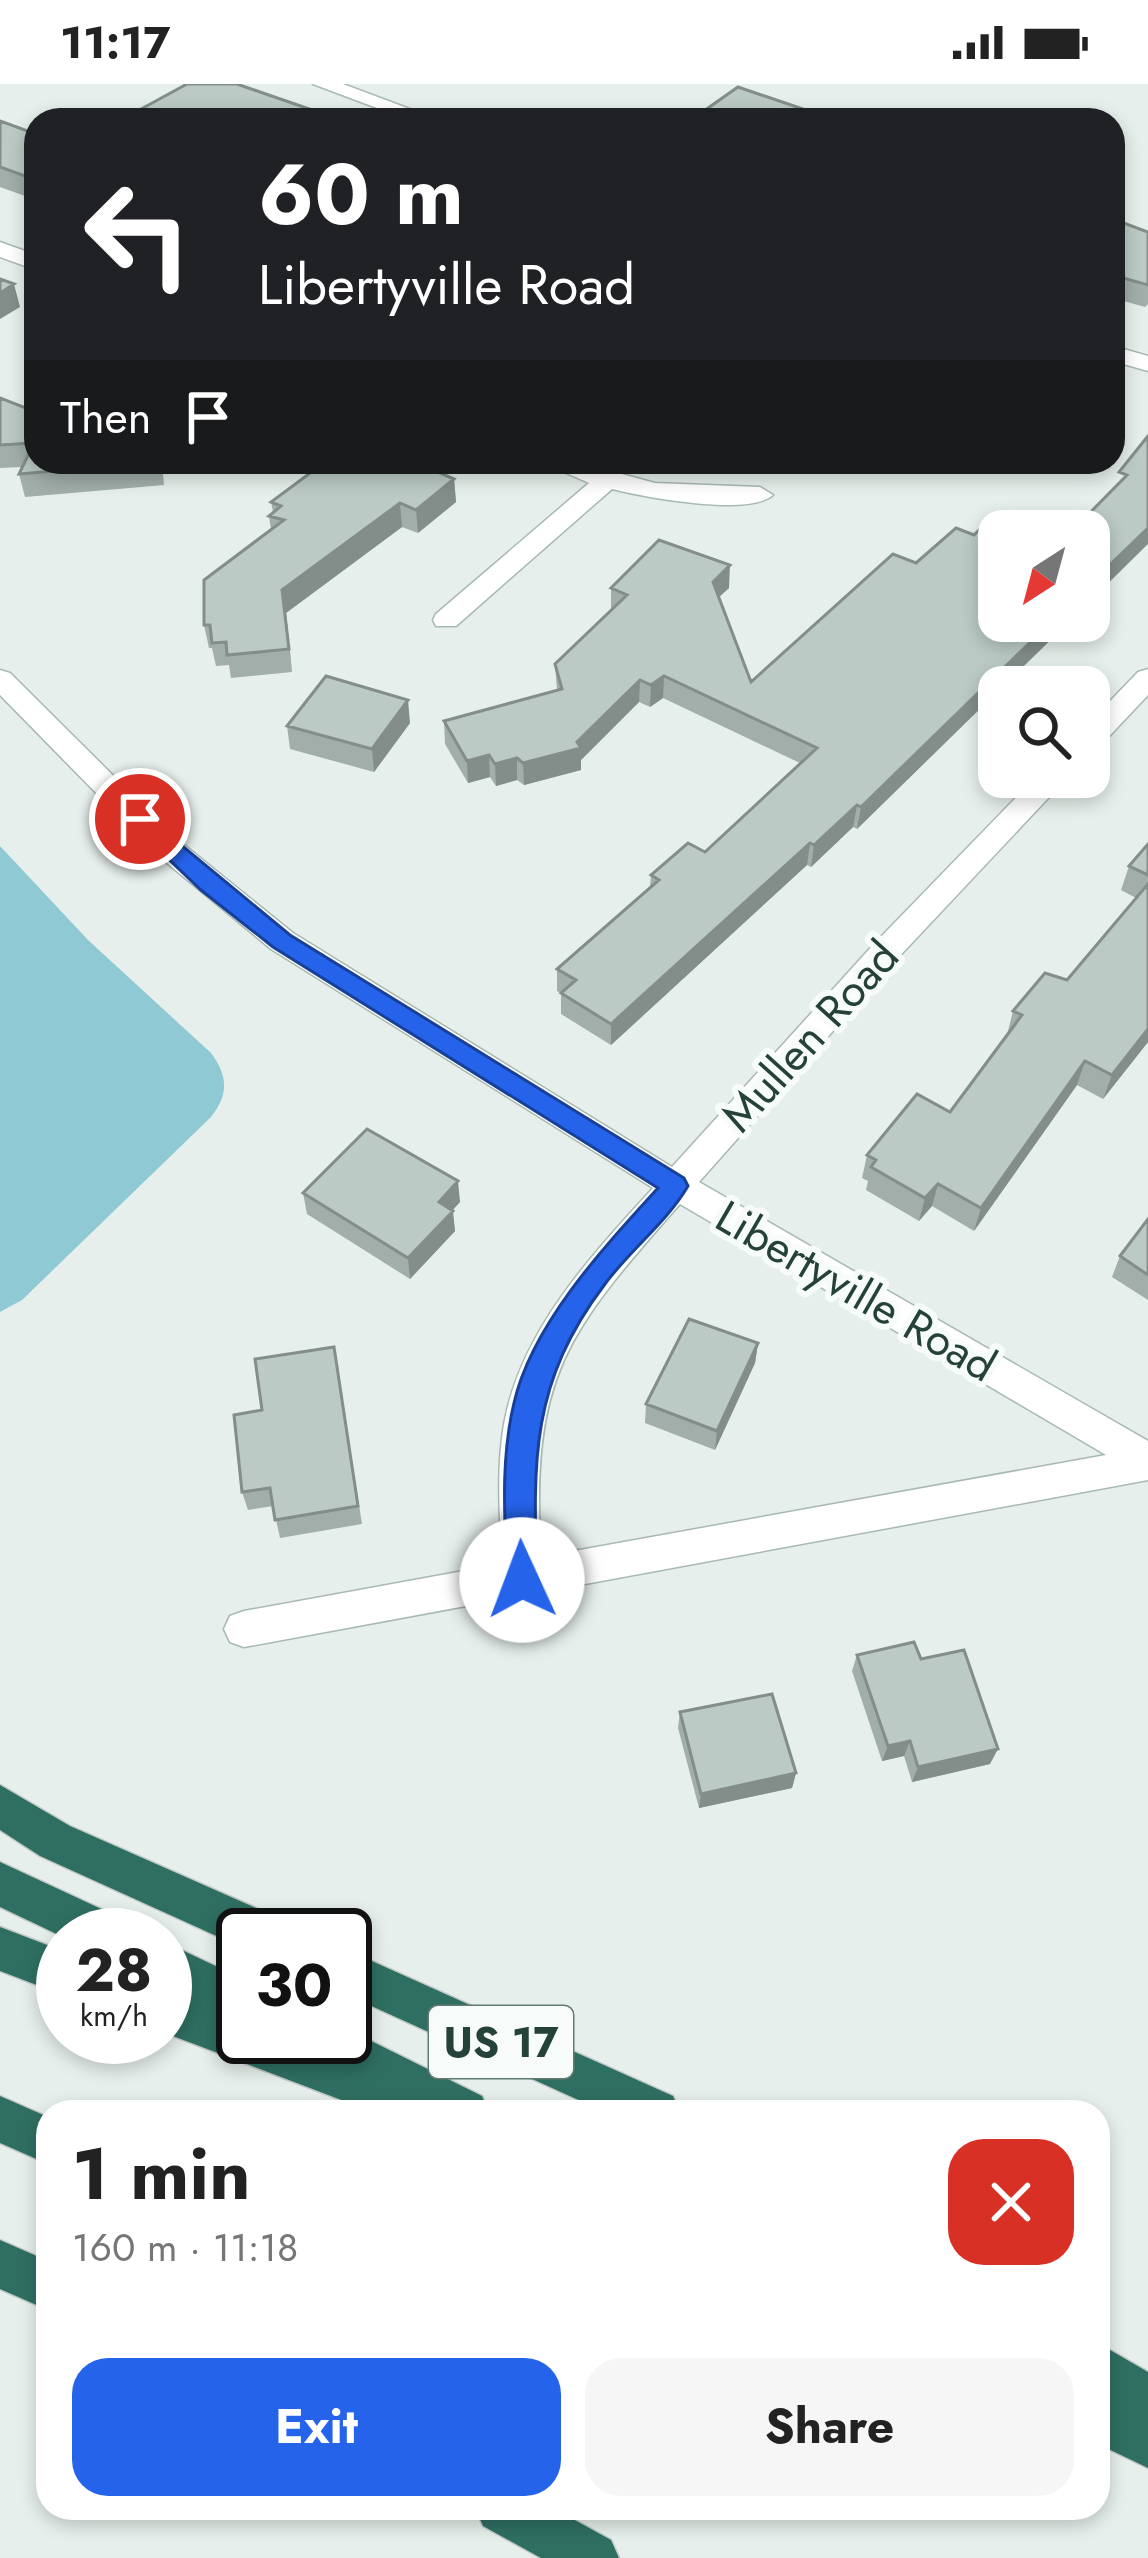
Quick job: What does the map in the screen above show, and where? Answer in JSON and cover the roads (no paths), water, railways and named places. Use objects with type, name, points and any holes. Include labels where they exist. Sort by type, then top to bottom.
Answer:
[{"type":"highway","points":[[0,1806],[56,1840],[216,1913]]},
{"type":"highway","points":[[0,1884],[50,1908]]},
{"type":"highway","points":[[0,1949],[36,1963]]},
{"type":"highway","name":"US 17","points":[[372,1983],[630,2100]]},
{"type":"highway","points":[[192,2021],[402,2100]]},
{"type":"highway","points":[[369,2064],[442,2100]]},
{"type":"highway","points":[[0,2119],[36,2136]]},
{"type":"highway","points":[[0,2264],[36,2280]]},
{"type":"highway","points":[[1110,2376],[1148,2402]]},
{"type":"highway","points":[[1110,2423],[1148,2443]]},
{"type":"highway","points":[[523,2520],[593,2558]]},
{"type":"street","points":[[323,84],[394,108]]},
{"type":"street","points":[[584,474],[668,496],[760,494]]},
{"type":"street","points":[[446,620],[605,482]]},
{"type":"street","points":[[1110,718],[1148,678]]},
{"type":"street","name":"Libertyville Road","points":[[0,679],[167,847],[245,914],[675,1186],[1148,1462]]},
{"type":"street","name":"Mullen Road","points":[[522,1580],[519,1477],[528,1400],[562,1326],[596,1276],[675,1186],[884,952],[1033,798]]},
{"type":"street","name":"Libertyville Road","points":[[244,1629],[1148,1462]]},
{"type":"water","points":[[0,846],[88,940],[211,1053],[224,1085],[211,1117],[22,1300],[0,1312]]}]
